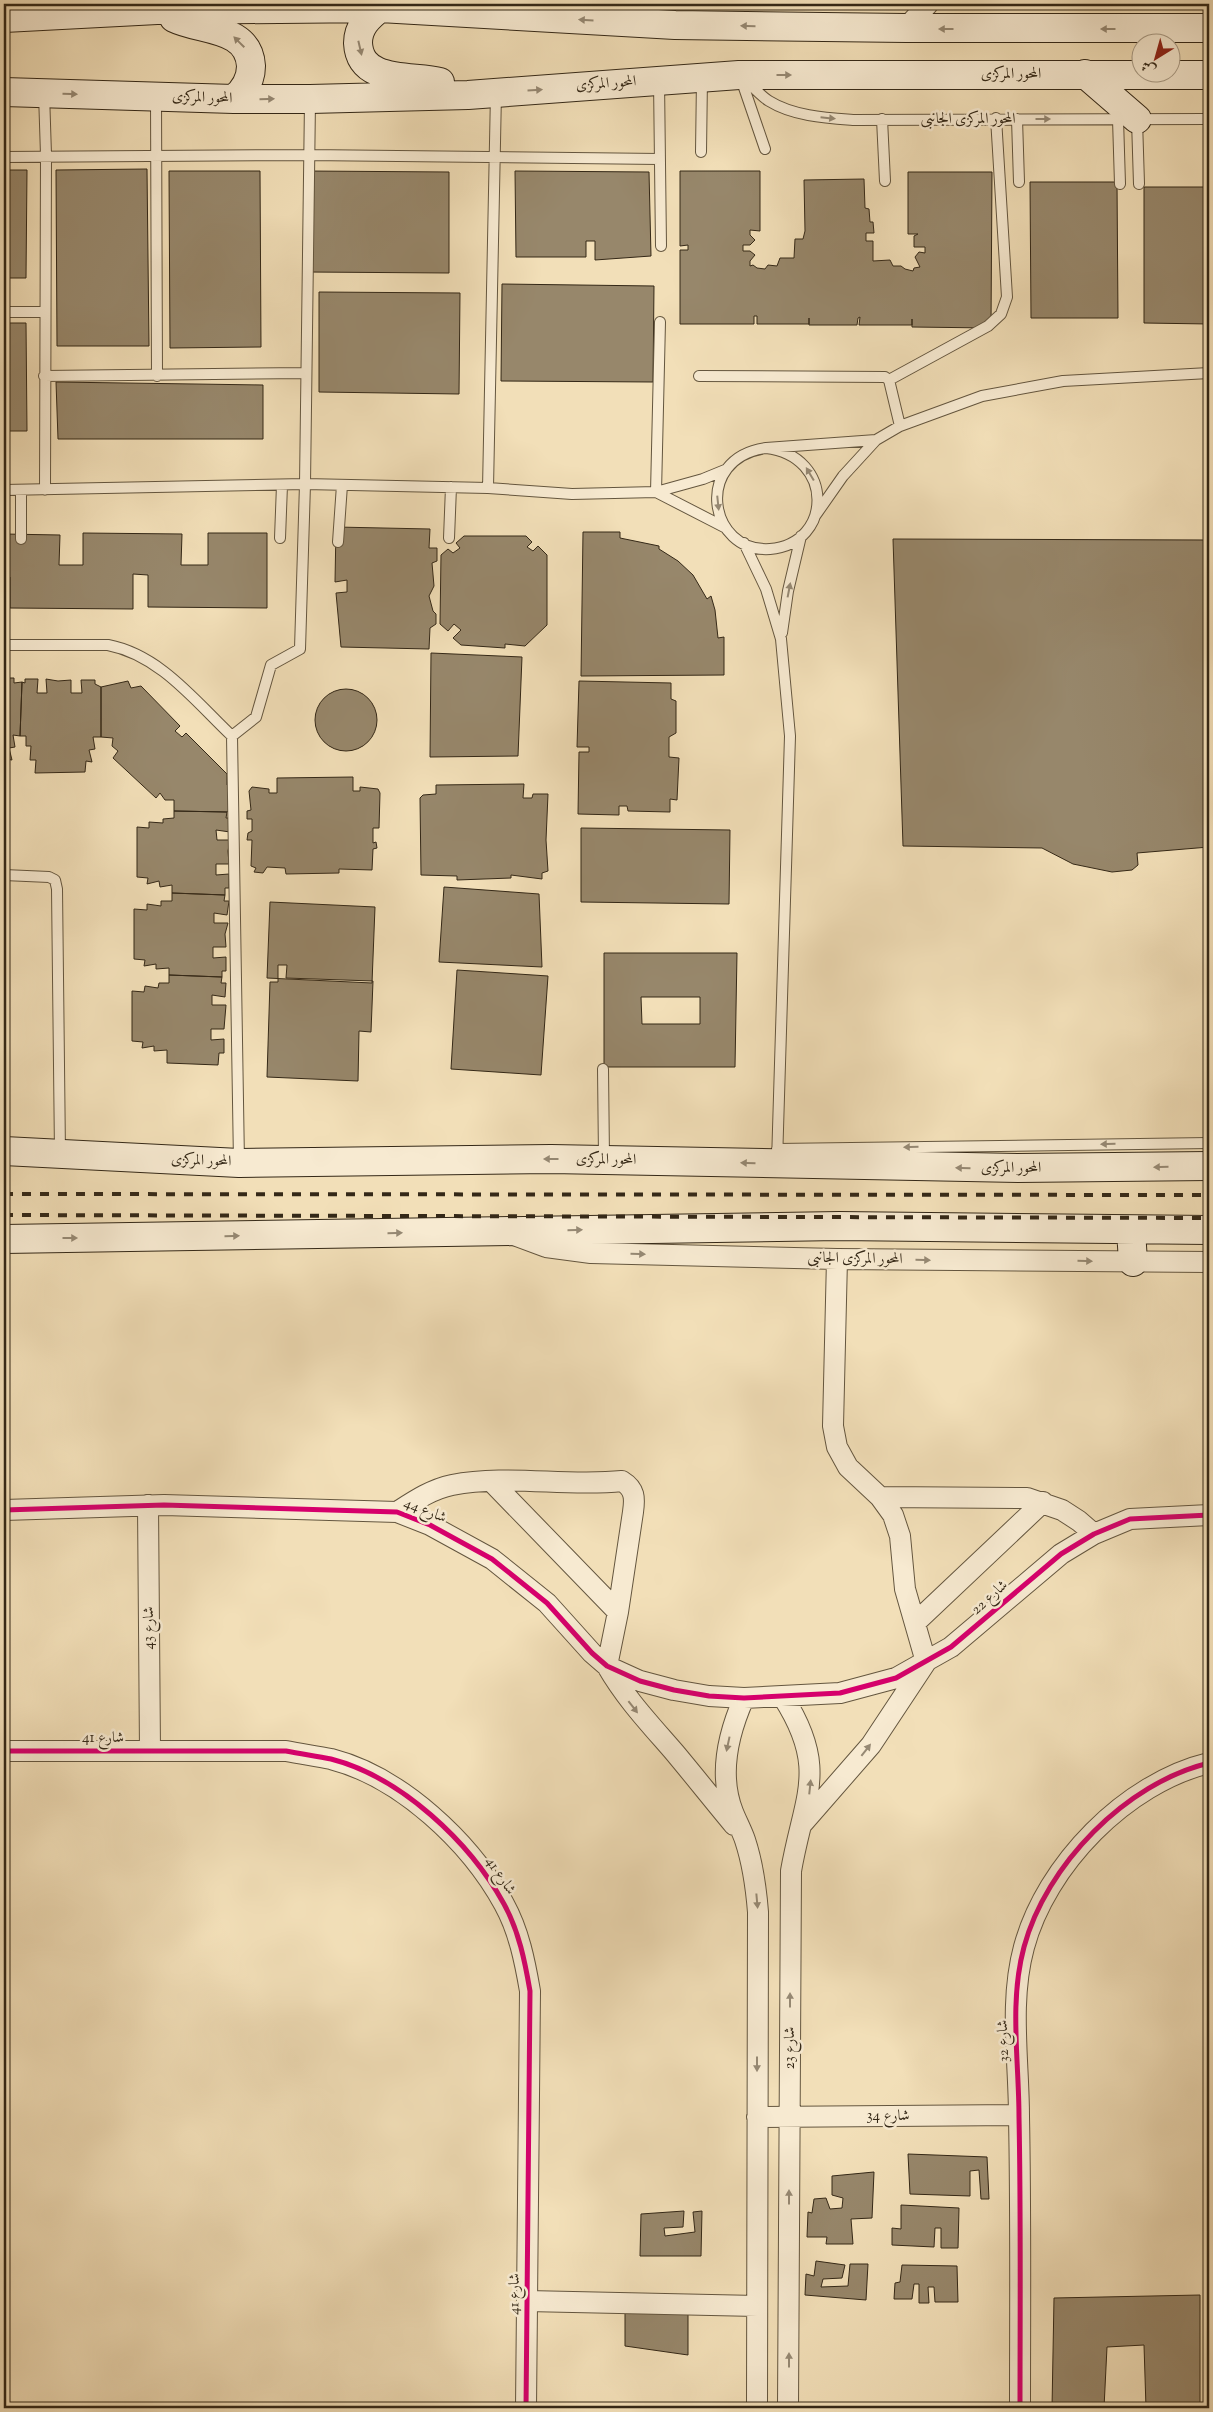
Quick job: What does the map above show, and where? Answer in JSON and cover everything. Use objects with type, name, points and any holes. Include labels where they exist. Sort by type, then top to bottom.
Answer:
[{"type":"main road","points":[[380,8],[366,20],[360,30],[360,52],[365,62],[382,74],[427,78],[455,87],[468,95]]},
{"type":"main road","points":[[4,18],[157,10],[380,8],[675,25],[906,28],[1209,28]]},
{"type":"main road","points":[[157,10],[179,21],[226,33],[242,45],[251,64],[250,74],[242,93],[234,99]]},
{"type":"main road","points":[[1085,74],[1128,119]]},
{"type":"main road","name":"المحور المركزى","points":[[4,92],[234,99],[310,99],[468,95],[739,75],[1209,75]]},
{"type":"main road","name":"المحور المركزى","points":[[11,1157],[60,1154],[239,1163],[777,1156],[1018,1168],[1209,1166]]},
{"type":"main road","points":[[4,1222],[14,1232],[16,1238],[832,1226],[1209,1230]]},
{"type":"main road","points":[[1132,1230],[1133,1262]]},
{"type":"street","points":[[906,28],[928,4]]},
{"type":"street","name":"المحور المركزى الجانبى","points":[[505,1231],[546,1247],[568,1251],[837,1259],[1209,1262]]},
{"type":"street","points":[[800,1827],[871,1745],[926,1662],[905,1589],[900,1536],[892,1516],[880,1497],[848,1467],[837,1447],[833,1426],[837,1259]]},
{"type":"street","points":[[492,1482],[618,1612]]},
{"type":"street","points":[[397,1512],[422,1496],[451,1485],[492,1482],[622,1482],[630,1486],[635,1496],[618,1612],[607,1666],[621,1691],[641,1716],[675,1753],[745,1838]]},
{"type":"street","points":[[880,1497],[1027,1498],[1062,1510],[1094,1534]]},
{"type":"street","points":[[915,1623],[1043,1502]]},
{"type":"street","name":"شارع 44","points":[[4,1510],[148,1505],[397,1512],[430,1525],[492,1559],[547,1603],[592,1653],[607,1666],[640,1681],[674,1690],[709,1696],[744,1698],[783,1697]]},
{"type":"street","name":"شارع 43","points":[[148,1505],[150,1751]]},
{"type":"street","name":"شارع 22","points":[[783,1697],[840,1693],[896,1678],[951,1647],[1061,1554],[1094,1534],[1130,1519],[1209,1515]]},
{"type":"street","name":"شارع 23","points":[[783,1697],[804,1736],[810,1759],[811,1782],[808,1805],[800,1827],[791,1871],[788,2408]]},
{"type":"street","points":[[744,1698],[732,1725],[726,1753],[726,1783],[732,1811],[745,1838],[752,1862],[758,1912],[757,2408]]},
{"type":"street","name":"شارع 41","points":[[4,1751],[286,1751],[332,1760],[376,1777],[416,1802],[481,1867],[505,1905],[522,1947],[530,1992],[526,2408]]},
{"type":"street","name":"شارع 32","points":[[1020,2408],[1020,2115],[1016,1990],[1024,1947],[1040,1906],[1064,1868],[1091,1835],[1121,1806],[1156,1783],[1194,1767],[1209,1763]]},
{"type":"street","name":"شارع 34","points":[[757,2117],[1020,2115]]},
{"type":"street","points":[[757,2266],[789,2266]]},
{"type":"street","points":[[527,2301],[757,2306]]},
{"type":"lane","name":"المحور المركزى الجانبى","points":[[739,75],[769,101],[796,112],[824,118],[882,120],[996,118],[1209,119]]},
{"type":"lane","points":[[739,75],[765,149]]},
{"type":"lane","points":[[701,152],[702,78]]},
{"type":"lane","points":[[659,80],[661,246]]},
{"type":"lane","points":[[488,488],[496,92]]},
{"type":"lane","points":[[44,93],[46,155],[44,490]]},
{"type":"lane","points":[[156,97],[157,376]]},
{"type":"lane","points":[[232,736],[256,717],[271,665],[300,649],[305,484],[310,99]]},
{"type":"lane","points":[[889,380],[988,326],[1001,314],[1007,297],[996,118]]},
{"type":"lane","points":[[1017,119],[1019,182]]},
{"type":"lane","points":[[1120,184],[1128,119]]},
{"type":"lane","points":[[1128,119],[1139,184]]},
{"type":"lane","points":[[882,120],[885,181]]},
{"type":"lane","points":[[4,157],[46,155],[157,158],[308,155],[660,159]]},
{"type":"lane","points":[[4,312],[45,312]]},
{"type":"lane","points":[[656,492],[660,322]]},
{"type":"lane","points":[[44,376],[305,373]]},
{"type":"lane","points":[[744,544],[756,548],[774,548],[791,543],[801,536],[843,476],[876,440],[900,426],[982,396],[1022,387],[1063,381],[1209,373]]},
{"type":"lane","points":[[699,376],[879,376],[889,380]]},
{"type":"lane","points":[[889,380],[900,426]]},
{"type":"lane","points":[[4,490],[305,484],[488,488],[572,494],[656,492],[703,479],[725,470],[743,454],[766,448],[876,440]]},
{"type":"lane","points":[[766,448],[790,454],[808,470],[817,492],[815,516]]},
{"type":"lane","points":[[725,470],[720,481],[717,499],[720,517],[726,528]]},
{"type":"lane","points":[[280,538],[282,485]]},
{"type":"lane","points":[[338,542],[342,485]]},
{"type":"lane","points":[[449,538],[451,487]]},
{"type":"lane","points":[[21,490],[21,539]]},
{"type":"lane","points":[[656,492],[726,528],[744,544],[766,589],[781,639],[790,736],[777,1156],[1209,1143]]},
{"type":"lane","points":[[781,639],[788,591],[801,536]]},
{"type":"lane","points":[[4,645],[108,645],[125,648],[154,664],[232,736],[239,1163]]},
{"type":"lane","points":[[4,875],[49,877],[55,880],[58,889],[60,1154]]},
{"type":"lane","points":[[603,1069],[604,1159]]},
{"type":"building","points":[[147,169],[149,346],[57,346],[56,170]]},
{"type":"building","points":[[4,170],[27,170],[26,278],[4,278]]},
{"type":"building","points":[[169,171],[260,171],[261,347],[170,348]]},
{"type":"building","points":[[308,171],[449,172],[449,273],[308,272]]},
{"type":"building","points":[[515,171],[649,172],[651,256],[595,260],[595,241],[586,241],[586,257],[516,257]]},
{"type":"building","points":[[680,171],[760,171],[760,231],[750,230],[750,235],[755,240],[750,245],[743,245],[743,251],[750,251],[755,255],[750,261],[750,266],[753,265],[757,268],[765,269],[768,265],[777,266],[780,258],[794,258],[795,239],[803,239],[805,231],[804,180],[864,179],[865,208],[869,209],[870,222],[873,222],[874,233],[866,233],[866,241],[873,241],[873,261],[890,260],[893,266],[901,266],[913,271],[914,268],[920,267],[915,257],[919,252],[925,253],[925,247],[914,247],[914,236],[918,234],[908,234],[908,172],[992,172],[991,328],[859,325],[860,317],[858,318],[857,325],[757,324],[757,316],[754,316],[754,324],[680,324],[680,250],[688,250],[688,245],[680,246]]},
{"type":"building","points":[[1030,182],[1117,182],[1118,318],[1031,318]]},
{"type":"building","points":[[1144,187],[1209,187],[1209,324],[1144,323]]},
{"type":"building","points":[[502,284],[654,286],[653,382],[501,381]]},
{"type":"building","points":[[319,292],[460,293],[459,394],[319,392]]},
{"type":"building","points":[[4,323],[26,323],[27,431],[4,431]]},
{"type":"building","points":[[56,382],[263,385],[263,439],[58,439]]},
{"type":"building","points":[[336,527],[430,529],[429,548],[437,548],[437,561],[432,563],[434,586],[429,596],[433,611],[436,614],[436,624],[430,628],[429,649],[341,647],[336,593],[347,592],[347,580],[335,582]]},
{"type":"building","points":[[583,532],[620,532],[620,538],[659,546],[659,549],[678,561],[693,575],[707,599],[711,596],[715,610],[718,638],[724,637],[724,675],[581,676]]},
{"type":"building","points":[[83,533],[182,534],[181,565],[208,565],[208,533],[267,533],[267,608],[148,607],[148,575],[133,574],[133,609],[10,608],[10,577],[4,577],[4,534],[60,535],[59,565],[83,565]]},
{"type":"building","points":[[464,536],[526,536],[532,542],[527,547],[533,551],[538,546],[547,555],[547,625],[525,646],[505,644],[505,648],[461,645],[453,638],[461,630],[454,624],[448,631],[440,624],[441,555],[448,549],[453,553],[460,548],[456,543]]},
{"type":"building","points":[[893,539],[1209,540],[1209,847],[1137,853],[1138,865],[1132,870],[1112,872],[1073,864],[1042,848],[903,846]]},
{"type":"building","points":[[431,653],[522,657],[518,756],[430,757]]},
{"type":"building","points":[[4,678],[14,678],[14,683],[22,682],[20,736],[13,735],[15,747],[9,748],[12,760],[5,759],[4,770]]},
{"type":"building","points":[[25,679],[38,679],[37,693],[47,693],[46,679],[58,681],[71,680],[71,693],[82,693],[81,680],[95,680],[95,684],[101,687],[101,737],[93,737],[95,749],[89,750],[92,762],[86,761],[85,772],[35,773],[36,760],[30,760],[31,746],[26,746],[26,736],[20,736],[22,682],[25,683]]},
{"type":"building","points":[[128,681],[131,688],[141,686],[180,726],[175,731],[182,737],[186,733],[227,774],[227,785],[232,784],[231,808],[227,812],[174,811],[174,800],[165,800],[160,793],[156,798],[113,758],[118,751],[112,746],[113,738],[101,737],[101,687]]},
{"type":"building","points":[[579,681],[671,683],[671,699],[676,701],[676,733],[669,737],[669,757],[679,758],[677,800],[670,799],[670,812],[628,811],[627,806],[619,806],[619,815],[578,814],[579,752],[589,752],[589,747],[577,747]]},
{"type":"building","points":[[346,689],[358,691],[368,698],[375,708],[377,720],[375,732],[368,742],[358,749],[346,751],[334,749],[324,742],[317,732],[315,720],[317,708],[324,698],[334,691]]},
{"type":"building","points":[[353,777],[353,791],[360,791],[360,787],[378,789],[380,793],[379,828],[373,828],[373,843],[376,842],[377,848],[373,849],[372,870],[339,869],[339,873],[286,874],[285,868],[267,867],[263,873],[254,872],[256,868],[251,866],[252,840],[247,840],[248,833],[252,831],[252,819],[247,819],[247,811],[251,810],[249,791],[252,787],[269,789],[269,793],[277,793],[277,778]]},
{"type":"building","points":[[524,784],[523,798],[532,798],[533,794],[548,794],[546,840],[548,871],[542,873],[542,879],[511,875],[511,878],[457,880],[457,876],[421,875],[420,798],[423,795],[436,794],[436,785]]},
{"type":"building","points":[[174,811],[227,812],[226,818],[231,818],[230,832],[216,830],[217,840],[230,840],[228,851],[229,864],[216,864],[216,875],[229,874],[229,888],[225,888],[225,895],[172,893],[172,885],[160,887],[159,881],[147,884],[148,878],[137,877],[137,827],[149,828],[149,822],[163,823],[163,819],[174,818]]},
{"type":"building","points":[[581,828],[730,830],[729,904],[581,902]]},
{"type":"building","points":[[444,887],[539,894],[542,967],[439,962]]},
{"type":"building","points":[[172,893],[225,895],[224,901],[229,901],[227,915],[214,913],[214,923],[228,923],[225,934],[226,947],[213,947],[213,958],[226,957],[226,971],[222,971],[222,977],[169,975],[169,968],[156,969],[156,964],[144,966],[145,960],[134,959],[134,909],[147,910],[147,904],[161,906],[161,901],[172,901]]},
{"type":"building","points":[[270,902],[375,907],[372,983],[267,978]]},
{"type":"building","points":[[604,953],[737,953],[735,1067],[604,1067]],"holes":[[[641,997],[700,997],[700,1024],[642,1024]]]},
{"type":"building","points":[[278,965],[287,965],[286,978],[373,981],[371,1032],[359,1031],[358,1081],[267,1077],[270,982],[278,982]]},
{"type":"building","points":[[457,970],[548,976],[541,1075],[451,1069]]},
{"type":"building","points":[[169,975],[222,977],[221,983],[226,983],[225,997],[212,995],[212,1005],[226,1005],[224,1029],[211,1029],[211,1040],[224,1039],[224,1053],[219,1053],[218,1065],[167,1063],[167,1050],[154,1051],[154,1046],[142,1048],[143,1042],[132,1041],[132,991],[144,992],[145,986],[158,988],[159,983],[169,983]]},
{"type":"building","points":[[908,2154],[987,2157],[989,2199],[981,2199],[979,2170],[970,2171],[970,2196],[910,2194]]},
{"type":"building","points":[[874,2172],[872,2218],[851,2219],[853,2244],[826,2244],[827,2237],[807,2237],[808,2212],[812,2213],[814,2199],[826,2198],[830,2209],[842,2208],[843,2198],[832,2195],[832,2176]]},
{"type":"building","points":[[901,2205],[959,2208],[958,2248],[941,2248],[941,2228],[935,2228],[934,2247],[892,2245],[892,2228],[901,2229]]},
{"type":"building","points":[[684,2211],[683,2227],[664,2228],[665,2236],[695,2232],[693,2212],[702,2211],[701,2256],[640,2256],[641,2214]]},
{"type":"building","points":[[816,2261],[845,2265],[842,2278],[823,2279],[821,2287],[848,2286],[850,2264],[868,2264],[866,2300],[805,2295],[806,2274],[814,2276]]},
{"type":"building","points":[[902,2265],[957,2266],[958,2302],[935,2302],[934,2287],[928,2287],[929,2303],[919,2303],[919,2284],[914,2284],[912,2299],[894,2299],[895,2283],[900,2282]]},
{"type":"building","points":[[1200,2295],[1200,2408],[1146,2408],[1144,2345],[1107,2347],[1104,2408],[1052,2408],[1054,2298]]},
{"type":"building","points":[[625,2309],[688,2313],[688,2355],[625,2346]]},
{"type":"railway","points":[[4,1194],[1209,1195]]},
{"type":"railway","points":[[4,1215],[1209,1218]]},
{"type":"cycle path","points":[[4,1510],[164,1505],[397,1512],[430,1525],[492,1559],[547,1603],[592,1653],[607,1666],[640,1681],[674,1690],[709,1696],[744,1698],[840,1693],[896,1678],[951,1647],[1061,1554],[1094,1534],[1130,1519],[1209,1515]]},
{"type":"cycle path","points":[[4,1751],[286,1751],[331,1759],[357,1768],[408,1796],[453,1836],[472,1858],[490,1881],[514,1925],[521,1947],[530,1991],[526,2408]]},
{"type":"cycle path","points":[[1020,2408],[1020,2190],[1016,2010],[1019,1968],[1024,1947],[1035,1916],[1051,1886],[1070,1858],[1094,1832],[1120,1808],[1148,1789],[1178,1773],[1209,1763]]}]
